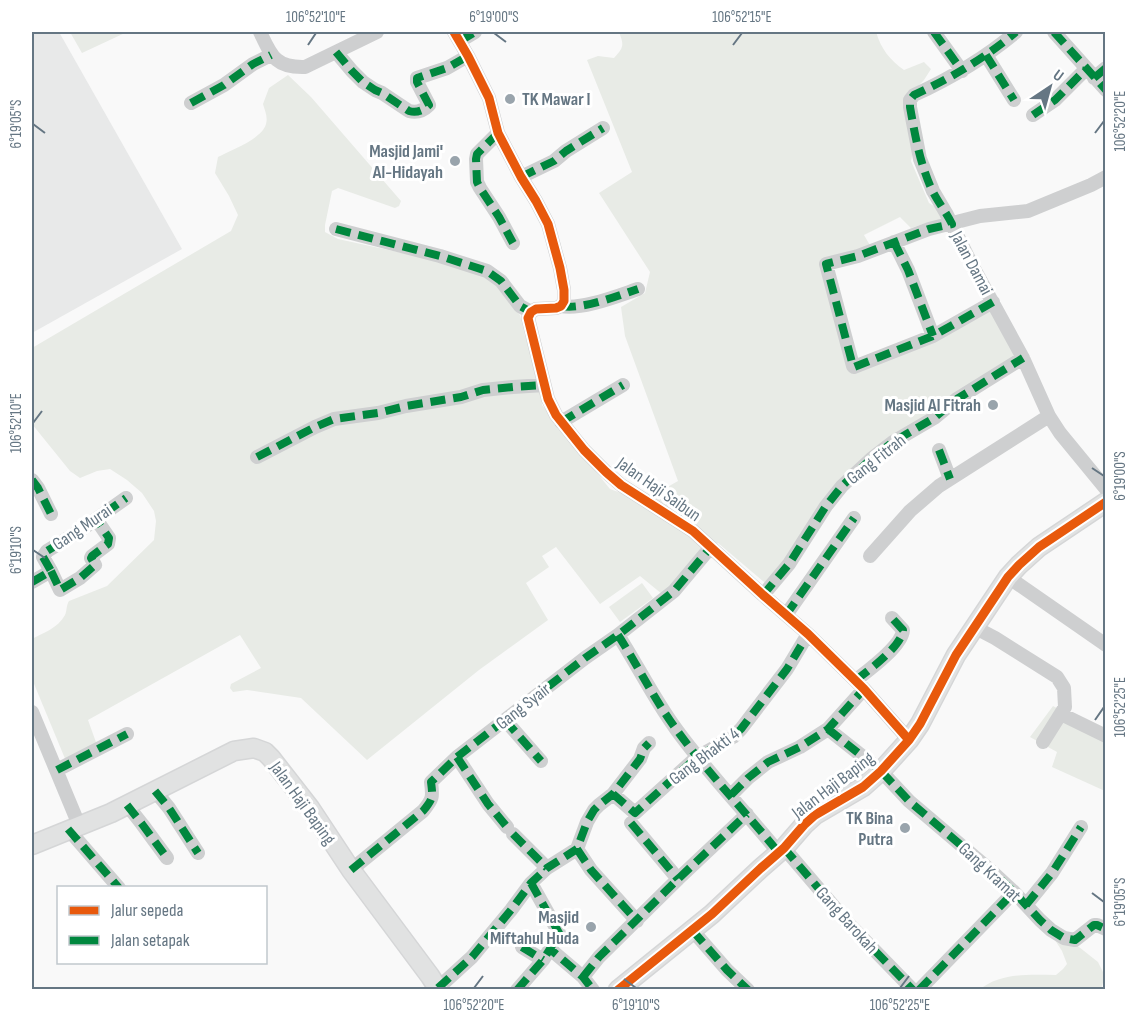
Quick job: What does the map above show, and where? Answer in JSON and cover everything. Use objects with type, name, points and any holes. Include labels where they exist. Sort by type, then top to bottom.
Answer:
[{"type":"street","points":[[260,32],[271,55],[292,67],[305,67],[377,32]]},
{"type":"street","points":[[475,32],[457,36],[489,98],[498,133],[520,177],[548,224],[564,290],[564,301],[561,306]]},
{"type":"street","points":[[934,32],[962,71]]},
{"type":"street","points":[[993,302],[933,336],[854,367],[826,264],[858,256],[929,229],[952,224],[933,191],[920,159],[910,100],[914,95],[986,56],[1016,32]]},
{"type":"street","points":[[1054,32],[1106,90]]},
{"type":"street","points":[[336,52],[363,82],[413,112],[421,111],[429,105],[417,78],[447,68],[468,56]]},
{"type":"street","points":[[191,104],[271,55]]},
{"type":"street","points":[[986,56],[1014,100]]},
{"type":"street","points":[[1033,116],[1090,73],[1106,68]]},
{"type":"street","points":[[520,177],[554,161],[603,128]]},
{"type":"street","points":[[498,133],[477,154],[477,182],[500,217],[513,243]]},
{"type":"street","name":"Jalan Damai","points":[[1106,177],[1028,211],[980,216],[952,224],[1023,358],[1049,416],[1106,489]]},
{"type":"street","points":[[336,229],[440,256],[487,271],[501,281],[520,306],[531,312],[536,309],[570,307],[598,302],[638,290]]},
{"type":"street","points":[[894,242],[908,270],[933,336]]},
{"type":"street","name":"Jalan Haji Saibun","points":[[531,312],[528,318],[544,386],[552,408],[584,450],[621,485],[686,525],[808,634],[860,685],[909,740]]},
{"type":"street","name":"Gang Fitrah","points":[[763,595],[789,564],[826,506],[842,486],[871,459],[934,418],[957,399],[1023,358]]},
{"type":"street","points":[[257,457],[334,419],[378,414],[406,406],[461,397],[483,390],[544,386]]},
{"type":"street","points":[[561,422],[624,386]]},
{"type":"street","points":[[870,556],[910,511],[950,479],[1049,416]]},
{"type":"street","points":[[939,450],[950,479]]},
{"type":"street","points":[[32,480],[51,514]]},
{"type":"street","name":"Gang Murai","points":[[32,582],[51,571],[43,557],[45,553],[126,498]]},
{"type":"street","name":"Jalan Haji Baping","points":[[618,990],[693,931],[781,850],[815,815],[864,787],[881,771],[909,740],[974,627],[1018,565],[1039,547],[1106,502]]},
{"type":"street","points":[[786,615],[854,518]]},
{"type":"street","points":[[51,571],[61,590],[95,565],[90,558],[109,541],[96,519]]},
{"type":"street","name":"Gang Syair","points":[[351,870],[423,811],[431,802],[431,782],[457,757],[674,591],[710,548]]},
{"type":"street","points":[[1008,577],[1106,645]]},
{"type":"street","points":[[731,795],[768,762],[800,747],[828,729],[860,685],[903,635],[903,630],[892,618]]},
{"type":"street","points":[[974,627],[1056,677],[1064,688],[1065,707],[1043,742]]},
{"type":"street","name":"Gang Bhakti 4","points":[[633,818],[697,757],[733,737],[741,729],[787,669],[808,634]]},
{"type":"street","name":"Gang Barokah","points":[[618,635],[635,660],[652,694],[697,757],[848,923],[913,990]]},
{"type":"street","points":[[32,712],[57,770],[74,827],[118,886]]},
{"type":"street","points":[[1061,714],[1106,736]]},
{"type":"street","points":[[505,720],[541,761]]},
{"type":"street","name":"Gang Kramat","points":[[828,729],[881,771],[909,801],[1014,891],[1058,936],[1075,940],[1094,925],[1106,929]]},
{"type":"street","points":[[57,770],[127,734]]},
{"type":"street","points":[[438,989],[472,957],[531,883],[547,868],[577,849],[594,810],[613,794],[640,759],[644,748],[649,743]]},
{"type":"street","name":"Jalan Haji Baping","points":[[32,845],[111,813],[234,751],[254,748],[261,750],[271,758],[310,808],[351,870],[438,989]]},
{"type":"street","points":[[457,757],[488,804],[547,868]]},
{"type":"street","points":[[155,791],[169,808],[198,853]]},
{"type":"street","points":[[613,794],[678,879]]},
{"type":"street","points":[[127,805],[167,858]]},
{"type":"street","points":[[583,977],[599,957],[747,814]]},
{"type":"street","points":[[1026,905],[1052,873],[1081,827]]},
{"type":"street","points":[[577,849],[591,870],[637,921]]},
{"type":"street","points":[[517,990],[546,955],[559,935],[531,883]]},
{"type":"street","points":[[919,990],[1014,891]]},
{"type":"street","points":[[693,931],[748,990]]},
{"type":"street","points":[[522,947],[546,955],[583,977],[593,990]]},
{"type":"shaded area","points":[[32,32],[59,32],[182,249],[32,333]]},
{"type":"shaded area","points":[[70,32],[127,32],[82,53]]},
{"type":"shaded area","points":[[619,32],[876,32],[887,54],[904,70],[924,62],[931,69],[911,93],[915,142],[911,161],[929,203],[942,211],[945,217],[941,221],[911,228],[900,217],[864,235],[871,247],[826,263],[853,368],[996,303],[1025,358],[870,458],[770,587],[718,543],[662,594],[640,576],[600,604],[556,547],[542,556],[549,567],[526,583],[548,620],[479,670],[367,760],[301,698],[247,690],[233,692],[230,688],[231,684],[261,668],[240,635],[88,720],[97,745],[66,761],[32,679],[32,639],[58,623],[65,615],[69,601],[107,586],[154,540],[156,521],[154,511],[142,493],[127,480],[110,469],[97,471],[80,478],[70,471],[32,424],[32,348],[231,231],[238,215],[215,173],[218,157],[259,134],[266,124],[263,104],[269,88],[288,75],[311,97],[401,201],[395,208],[338,188],[332,191],[325,232],[338,239],[485,271],[520,315],[540,380],[542,405],[610,489],[643,501],[678,481],[625,336],[621,307],[645,293],[650,272],[599,193],[632,172],[587,60],[598,56],[614,58],[622,46]]},
{"type":"shaded area","points":[[642,583],[653,598],[620,622],[609,607]]},
{"type":"shaded area","points":[[1053,706],[1105,734],[1105,791],[1052,767],[1057,752],[1030,737]]},
{"type":"shaded area","points":[[1060,932],[1098,962],[1105,976],[1101,989],[979,990],[1006,977],[1056,975],[1067,964],[1053,937]]},
{"type":"marked path","points":[[460,41],[475,32]]},
{"type":"marked path","points":[[934,32],[962,71]]},
{"type":"marked path","points":[[993,302],[933,336],[854,367],[826,264],[858,256],[929,229],[952,224],[932,190],[924,170],[910,100],[914,95],[980,59],[1016,32]]},
{"type":"marked path","points":[[1054,32],[1106,90]]},
{"type":"marked path","points":[[336,52],[363,82],[414,112],[429,105],[417,78],[447,68],[468,56]]},
{"type":"marked path","points":[[191,103],[271,55]]},
{"type":"marked path","points":[[986,55],[1014,100]]},
{"type":"marked path","points":[[1094,78],[1106,68]]},
{"type":"marked path","points":[[1033,115],[1055,100],[1086,69]]},
{"type":"marked path","points":[[521,177],[554,161],[603,128]]},
{"type":"marked path","points":[[498,133],[477,154],[477,182],[513,243]]},
{"type":"marked path","points":[[336,229],[440,256],[487,271],[501,281],[520,306],[531,312]]},
{"type":"marked path","points":[[894,242],[908,270],[933,336]]},
{"type":"marked path","points":[[561,306],[589,304],[638,289]]},
{"type":"marked path","points":[[763,595],[789,564],[826,506],[842,486],[871,459],[893,442],[934,418],[957,399],[1023,358]]},
{"type":"marked path","points":[[257,457],[334,419],[461,397],[483,390],[544,385]]},
{"type":"marked path","points":[[561,422],[623,385]]},
{"type":"marked path","points":[[939,450],[950,479]]},
{"type":"marked path","points":[[32,480],[51,514]]},
{"type":"marked path","points":[[32,582],[51,571],[43,557],[47,551],[126,498]]},
{"type":"marked path","points":[[786,615],[854,518]]},
{"type":"marked path","points":[[51,571],[60,590],[80,578],[95,565],[92,556],[108,544],[109,538],[96,519]]},
{"type":"marked path","points":[[351,870],[423,811],[432,798],[431,782],[457,757],[674,591],[710,548]]},
{"type":"marked path","points":[[856,680],[897,643],[903,630],[892,618]]},
{"type":"marked path","points":[[613,794],[635,813],[697,757],[733,737],[787,669],[808,634]]},
{"type":"marked path","points":[[618,635],[676,729],[700,761],[779,853]]},
{"type":"marked path","points":[[731,795],[768,762],[800,747],[828,729],[864,689]]},
{"type":"marked path","points":[[505,720],[541,761]]},
{"type":"marked path","points":[[828,729],[881,771],[909,801],[989,869],[1051,930],[1064,938],[1075,940],[1094,925],[1106,929]]},
{"type":"marked path","points":[[57,770],[127,734]]},
{"type":"marked path","points":[[438,988],[472,957],[531,883],[547,868],[577,849],[594,810],[613,794],[640,759],[644,748],[649,743]]},
{"type":"marked path","points":[[457,757],[488,804],[507,827]]},
{"type":"marked path","points":[[155,791],[169,808],[198,853]]},
{"type":"marked path","points":[[127,805],[167,858]]},
{"type":"marked path","points":[[583,977],[599,957],[747,814]]},
{"type":"marked path","points":[[631,823],[678,879]]},
{"type":"marked path","points":[[1026,905],[1052,873],[1081,827]]},
{"type":"marked path","points":[[68,829],[117,886]]},
{"type":"marked path","points":[[513,834],[547,868]]},
{"type":"marked path","points":[[784,848],[848,923],[913,990]]},
{"type":"marked path","points":[[577,849],[591,870],[637,921]]},
{"type":"marked path","points":[[531,883],[559,933],[550,949],[583,977],[593,990]]},
{"type":"marked path","points":[[919,990],[1014,892]]},
{"type":"marked path","points":[[693,931],[748,990]]},
{"type":"marked path","points":[[522,947],[543,960]]},
{"type":"marked path","points":[[517,990],[550,949]]},
{"type":"cycle path","points":[[454,32],[489,98],[498,133],[548,224],[560,268],[564,290],[564,301],[561,306],[536,309],[528,318],[548,399],[556,415],[584,450],[606,472],[621,485],[693,531],[808,634],[864,689],[909,740]]},
{"type":"cycle path","points":[[618,990],[712,914],[784,848],[815,815],[863,787],[881,771],[920,724],[956,655],[1008,577],[1039,547],[1106,502]]},
{"type":"place","name":"TK Mawar I","points":[[510,99]]},
{"type":"place","name":"Masjid Jami' Al-Hidayah","points":[[455,161]]},
{"type":"place","name":"Masjid Al Fitrah","points":[[993,405]]},
{"type":"place","name":"TK Bina Putra","points":[[905,828]]},
{"type":"place","name":"Masjid Miftahul Huda","points":[[591,927]]}]
